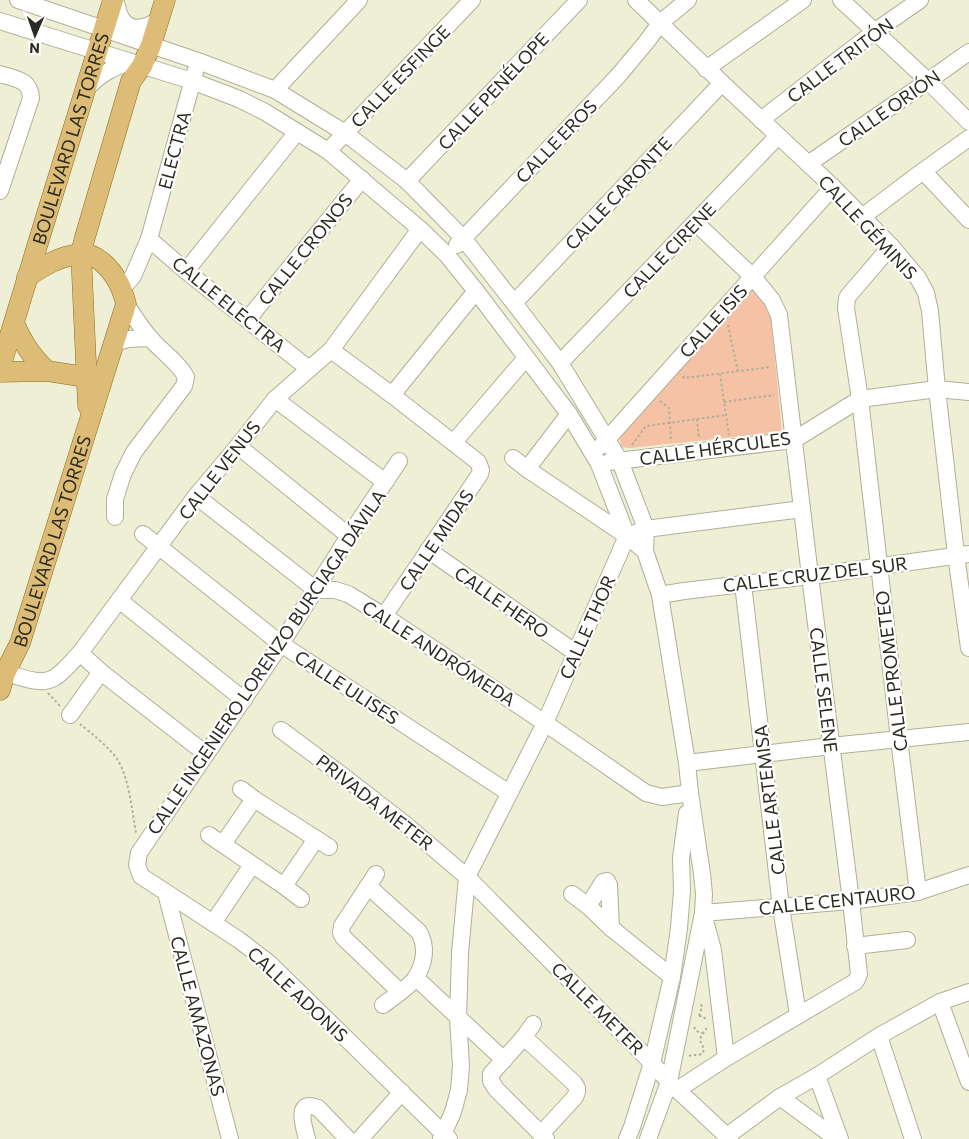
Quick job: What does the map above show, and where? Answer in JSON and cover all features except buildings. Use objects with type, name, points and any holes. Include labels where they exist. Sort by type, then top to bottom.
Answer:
[{"type":"main road","name":"BOULEVARD LAS TORRES","points":[[94,378],[47,371],[1,360],[114,0]]},
{"type":"main road","name":"BOULEVARD LAS TORRES","points":[[2,678],[20,643],[89,420],[94,378],[81,253],[136,64],[151,44],[165,0]]},
{"type":"main road","name":"BOULEVARD LAS TORRES","points":[[27,277],[46,264],[81,253]]},
{"type":"main road","points":[[81,253],[97,258],[105,265],[112,273],[124,296]]},
{"type":"main road","name":"BOULEVARD LAS TORRES","points":[[94,378],[113,343],[124,296]]},
{"type":"main road","points":[[14,323],[28,352],[47,371]]},
{"type":"street","points":[[18,0],[48,5],[104,29],[151,44],[275,90],[345,133],[407,182],[463,238],[560,363],[620,461],[646,529],[645,551],[660,596],[687,763],[704,894],[704,913],[673,1063],[673,1086],[648,1139]]},
{"type":"street","points":[[114,0],[120,16],[130,26],[142,28],[159,20]]},
{"type":"street","points":[[275,90],[359,0]]},
{"type":"street","name":"CALLE ESFINGE","points":[[328,151],[472,0]]},
{"type":"street","name":"CALLE PENÉLOPE","points":[[407,182],[579,0]]},
{"type":"street","name":"CALLE GÉMINIS","points":[[636,0],[706,69],[833,187],[891,246],[918,278],[926,293],[930,311],[937,389],[963,554],[969,648]]},
{"type":"street","name":"CALLE EROS","points":[[447,255],[618,76],[660,23],[688,0]]},
{"type":"street","points":[[706,69],[803,0]]},
{"type":"street","points":[[841,0],[969,122]]},
{"type":"street","name":"CALLE TRITÓN","points":[[761,120],[874,32],[920,0]]},
{"type":"street","points":[[41,33],[48,5]]},
{"type":"street","points":[[0,20],[192,81],[248,103],[328,151],[420,228],[447,255],[476,290],[569,414],[596,459],[627,536]]},
{"type":"street","name":"CALLE ORIÓN","points":[[808,164],[969,52]]},
{"type":"street","name":"ELECTRA","points":[[124,296],[150,239],[198,61]]},
{"type":"street","points":[[87,88],[107,71],[118,66],[136,64]]},
{"type":"street","points":[[0,74],[25,82],[31,94],[30,103],[0,191]]},
{"type":"street","name":"CALLE CARONTE","points":[[514,302],[722,83]]},
{"type":"street","points":[[186,271],[297,132]]},
{"type":"street","name":"CALLE CIRENE","points":[[560,363],[778,136]]},
{"type":"street","points":[[862,217],[969,138]]},
{"type":"street","points":[[922,171],[969,220]]},
{"type":"street","name":"CALLE CRONOS","points":[[248,319],[362,179]]},
{"type":"street","name":"CALLE ISIS","points":[[596,459],[606,440],[833,187]]},
{"type":"street","name":"CALLE SELENE","points":[[673,1086],[726,1058],[854,982],[858,979],[859,974],[779,315],[772,300],[753,277],[696,223]]},
{"type":"street","name":"CALLE VENUS","points":[[2,678],[47,681],[53,678],[80,653],[196,496],[275,399],[331,350],[420,228]]},
{"type":"street","name":"CALLE ELECTRA","points":[[150,239],[186,271],[309,369]]},
{"type":"street","name":"CALLE PROMETEO","points":[[891,246],[846,301],[860,399],[878,566],[918,892]]},
{"type":"street","points":[[392,395],[476,290]]},
{"type":"street","points":[[115,517],[115,499],[123,474],[134,452],[186,382],[184,373],[138,323],[124,296]]},
{"type":"street","points":[[113,343],[128,339],[150,338]]},
{"type":"street","points":[[331,350],[454,442],[526,358]]},
{"type":"street","name":"CALLE HÉRCULES","points":[[596,459],[620,461],[794,440],[860,399],[937,389],[969,392]]},
{"type":"street","points":[[275,399],[385,482]]},
{"type":"street","points":[[528,469],[569,414]]},
{"type":"street","name":"CALLE MIDAS","points":[[384,616],[480,474],[481,470],[478,462],[454,442]]},
{"type":"street","points":[[238,446],[349,536]]},
{"type":"street","points":[[514,458],[627,536],[645,551]]},
{"type":"street","name":"CALLE INGENIERO LORENZO BURCIAGA DÁVILA","points":[[138,859],[206,754],[281,644],[399,461]]},
{"type":"street","points":[[196,496],[316,590]]},
{"type":"street","points":[[627,536],[646,529],[802,509]]},
{"type":"street","name":"CALLE ULISES","points":[[143,534],[281,644],[509,793]]},
{"type":"street","name":"CALLE THOR","points":[[467,877],[545,723],[627,536]]},
{"type":"street","name":"CALLE HERO","points":[[428,550],[576,653]]},
{"type":"street","name":"CALLE CRUZ DEL SUR","points":[[660,596],[684,591],[810,576],[963,554]]},
{"type":"street","name":"CALLE ARTEMISA","points":[[743,584],[782,907],[798,1015]]},
{"type":"street","name":"CALLE ANDRÓMEDA","points":[[316,590],[335,590],[348,594],[384,616],[646,792],[662,797],[690,794]]},
{"type":"street","points":[[119,600],[244,700]]},
{"type":"street","points":[[80,653],[100,672],[206,754]]},
{"type":"street","points":[[70,715],[100,672]]},
{"type":"street","name":"PRIVADA METER","points":[[281,730],[405,824],[467,877]]},
{"type":"street","points":[[687,763],[764,753],[969,732]]},
{"type":"street","points":[[241,789],[322,843],[284,886]]},
{"type":"street","points":[[626,1139],[632,1127],[652,1063],[672,977],[679,928],[681,858],[690,794]]},
{"type":"street","points":[[223,844],[254,799]]},
{"type":"street","points":[[209,835],[301,899]]},
{"type":"street","name":"CALLE ADONIS","points":[[138,859],[141,876],[239,940],[269,963],[402,1092],[444,1137]]},
{"type":"street","points":[[213,923],[252,865]]},
{"type":"street","name":"CALLE CENTAURO","points":[[704,913],[851,901],[918,892],[969,875]]},
{"type":"street","points":[[444,1137],[459,1090],[461,1066],[458,1018],[460,953],[467,877]]},
{"type":"street","name":"CALLE METER","points":[[467,877],[673,1086],[728,1138]]},
{"type":"street","points":[[383,1005],[400,992],[416,978],[424,957],[422,938],[419,932],[372,880],[342,926],[341,933],[400,992]]},
{"type":"street","points":[[588,906],[603,882],[607,882],[609,885],[611,928]]},
{"type":"street","name":"CALLE AMAZONAS","points":[[166,893],[230,1139]]},
{"type":"street","points":[[572,894],[672,977]]},
{"type":"street","points":[[704,913],[713,950],[726,1058]]},
{"type":"street","points":[[856,946],[907,940]]},
{"type":"street","points":[[416,978],[504,1060]]},
{"type":"street","points":[[728,1138],[780,1097],[817,1076],[879,1036],[940,1002],[969,992]]},
{"type":"street","points":[[940,1002],[969,1082]]},
{"type":"street","points":[[528,1030],[577,1088],[575,1097],[544,1136],[496,1089],[491,1081],[491,1074],[504,1060],[528,1030]]},
{"type":"street","points":[[879,1036],[913,1139]]},
{"type":"street","points":[[817,1076],[838,1139]]},
{"type":"street","points":[[360,1139],[402,1092]]},
{"type":"street","points":[[780,1097],[838,1139]]},
{"type":"street","points":[[306,1139],[302,1116],[306,1106],[311,1106],[318,1108],[348,1139]]},
{"type":"path","points":[[724,309],[738,372]]},
{"type":"path","points":[[680,358],[684,378],[786,365]]},
{"type":"path","points":[[720,374],[730,448]]},
{"type":"path","points":[[649,393],[669,408],[673,454]]},
{"type":"path","points":[[724,402],[789,393]]},
{"type":"path","points":[[620,461],[646,426],[726,415]]},
{"type":"path","points":[[697,419],[701,451]]},
{"type":"path","points":[[34,680],[117,758],[124,774],[129,795],[138,859]]},
{"type":"path","points":[[673,1063],[693,1054],[703,1053],[704,1048],[700,1038],[707,1029],[708,1023],[707,1019],[698,1017],[702,1007],[699,999]]},
{"type":"path","points":[[693,1025],[696,1030],[702,1033]]},
{"type":"shaded area","points":[[753,290],[770,308],[782,432],[630,448],[621,447],[620,439],[623,429]]}]
